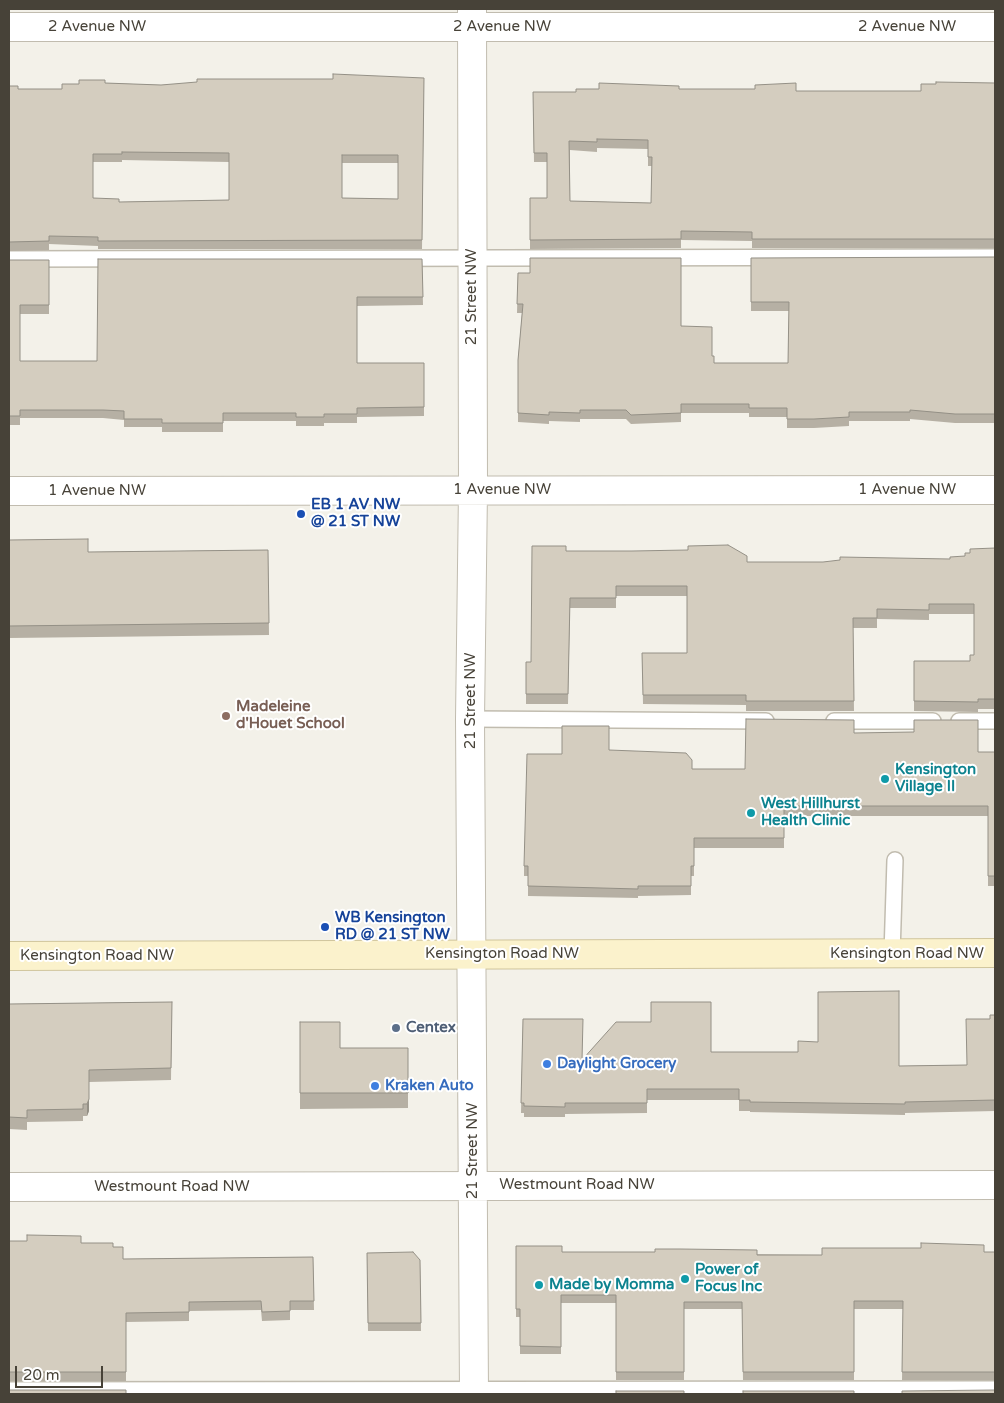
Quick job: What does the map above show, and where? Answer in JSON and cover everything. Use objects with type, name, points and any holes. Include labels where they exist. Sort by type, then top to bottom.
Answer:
[{"type":"street","name":"2 Avenue NW","points":[[9,27],[471,18],[995,27]]},
{"type":"street","name":"21 Street NW","points":[[471,18],[473,490],[470,719],[473,954],[474,1391]]},
{"type":"street","name":"1 Avenue NW","points":[[9,491],[995,490]]},
{"type":"street","name":"Kensington Road NW","points":[[9,956],[995,954]]},
{"type":"street","name":"Westmount Road NW","points":[[9,1187],[995,1185]]},
{"type":"lane","points":[[9,259],[995,257]]},
{"type":"lane","points":[[470,719],[780,721]]},
{"type":"lane","points":[[820,721],[995,721]]},
{"type":"lane","points":[[892,954],[895,860]]},
{"type":"lane","points":[[9,1390],[995,1389]]},
{"type":"building","points":[[333,74],[424,78],[422,240],[98,241],[98,237],[49,236],[49,241],[9,242],[9,86],[18,86],[18,89],[62,89],[62,84],[79,84],[79,80],[105,80],[105,83],[161,85],[197,82],[197,79],[333,79]],"holes":[[[122,152],[229,153],[229,200],[119,202],[119,199],[93,198],[93,154],[122,154]],[[342,155],[398,155],[398,199],[342,198]]]},
{"type":"building","points":[[936,82],[995,83],[995,239],[752,239],[752,232],[681,231],[681,239],[530,240],[530,198],[547,198],[547,153],[534,153],[533,92],[576,92],[576,89],[599,89],[599,83],[679,86],[679,89],[755,89],[755,85],[796,83],[796,91],[921,91],[921,84],[936,84]],"holes":[[[597,139],[648,140],[648,157],[652,157],[651,203],[570,201],[569,141],[597,142]]]},
{"type":"building","points":[[995,257],[995,414],[955,414],[910,410],[910,412],[849,412],[849,417],[787,419],[787,408],[749,408],[749,404],[681,404],[681,413],[631,415],[626,410],[580,410],[580,413],[549,412],[549,415],[518,413],[518,360],[523,304],[517,304],[518,273],[530,273],[530,258],[681,258],[681,326],[712,327],[712,356],[714,356],[714,363],[788,363],[789,302],[751,302],[751,258]]},
{"type":"building","points":[[98,259],[422,259],[423,297],[357,297],[357,363],[424,363],[424,407],[357,408],[357,414],[324,414],[324,417],[296,417],[296,413],[223,413],[223,423],[162,423],[162,419],[124,419],[124,411],[103,410],[20,410],[20,416],[9,416],[9,260],[49,260],[49,305],[20,305],[20,361],[97,361]]},
{"type":"building","points":[[88,539],[88,552],[268,550],[269,623],[9,626],[9,540]]},
{"type":"building","points":[[728,545],[747,556],[747,562],[823,562],[840,560],[840,557],[950,559],[950,557],[965,556],[965,553],[970,553],[970,549],[995,548],[995,699],[978,699],[978,702],[914,701],[914,661],[970,661],[970,655],[974,655],[974,604],[929,604],[929,610],[877,609],[877,618],[853,618],[854,701],[746,701],[746,695],[643,695],[642,653],[687,653],[687,586],[616,586],[616,598],[570,598],[568,694],[526,694],[526,662],[531,662],[532,546],[566,546],[566,551],[632,551],[688,550],[688,546]]},
{"type":"building","points":[[746,719],[854,720],[854,733],[914,732],[914,720],[978,720],[978,752],[995,752],[995,876],[988,876],[988,806],[784,806],[784,838],[694,838],[694,866],[691,866],[691,886],[638,886],[638,889],[528,886],[528,866],[524,866],[527,754],[562,754],[562,726],[609,726],[609,750],[686,753],[692,760],[692,769],[745,769]]},
{"type":"building","points":[[899,991],[899,1066],[967,1065],[966,1019],[990,1019],[990,1015],[995,1015],[995,1100],[905,1102],[905,1104],[750,1102],[750,1100],[739,1100],[739,1089],[647,1089],[647,1103],[565,1103],[565,1107],[524,1106],[524,1103],[521,1103],[523,1019],[583,1019],[582,1060],[616,1022],[651,1022],[651,1002],[711,1002],[711,1052],[798,1052],[798,1041],[818,1042],[818,992]]},
{"type":"building","points":[[172,1002],[171,1068],[89,1070],[89,1099],[87,1104],[83,1104],[83,1109],[27,1110],[27,1118],[9,1117],[9,1004]]},
{"type":"building","points":[[300,1022],[340,1022],[340,1048],[408,1048],[408,1093],[300,1093]]},
{"type":"building","points":[[27,1235],[81,1236],[81,1243],[113,1243],[113,1247],[123,1247],[123,1259],[313,1257],[314,1301],[290,1301],[290,1311],[262,1312],[261,1301],[189,1302],[189,1312],[126,1313],[126,1372],[9,1372],[9,1241],[27,1241]]},
{"type":"building","points":[[921,1243],[984,1245],[984,1252],[995,1252],[995,1372],[902,1372],[903,1301],[854,1301],[854,1372],[743,1372],[742,1302],[684,1302],[684,1372],[616,1372],[616,1295],[561,1295],[561,1347],[520,1346],[520,1309],[516,1309],[516,1246],[562,1246],[562,1252],[655,1252],[655,1249],[680,1249],[757,1250],[757,1255],[822,1255],[822,1248],[921,1248]]},
{"type":"building","points":[[413,1252],[420,1260],[421,1323],[368,1323],[367,1253]]},
{"type":"building","points":[[9,1390],[126,1390],[126,1394],[9,1394]]},
{"type":"building","points":[[995,1390],[995,1394],[902,1394],[902,1391]]},
{"type":"building","points":[[616,1391],[684,1391],[684,1394],[616,1394]]},
{"type":"building","points":[[743,1391],[854,1391],[854,1394],[743,1394]]},
{"type":"place","name":"EB 1 AV NW @ 21 ST NW","points":[[301,514]]},
{"type":"place","name":"Madeleine d'Houet School","points":[[226,716]]},
{"type":"place","name":"Kensington Village II","points":[[885,779]]},
{"type":"place","name":"West Hillhurst Health Clinic","points":[[751,813]]},
{"type":"place","name":"WB Kensington RD @ 21 ST NW","points":[[325,927]]},
{"type":"place","name":"Centex","points":[[396,1028]]},
{"type":"place","name":"Daylight Grocery","points":[[547,1064]]},
{"type":"place","name":"Kraken Auto","points":[[375,1086]]},
{"type":"place","name":"Power of Focus Inc","points":[[685,1279]]},
{"type":"place","name":"Made by Momma","points":[[539,1285]]}]
